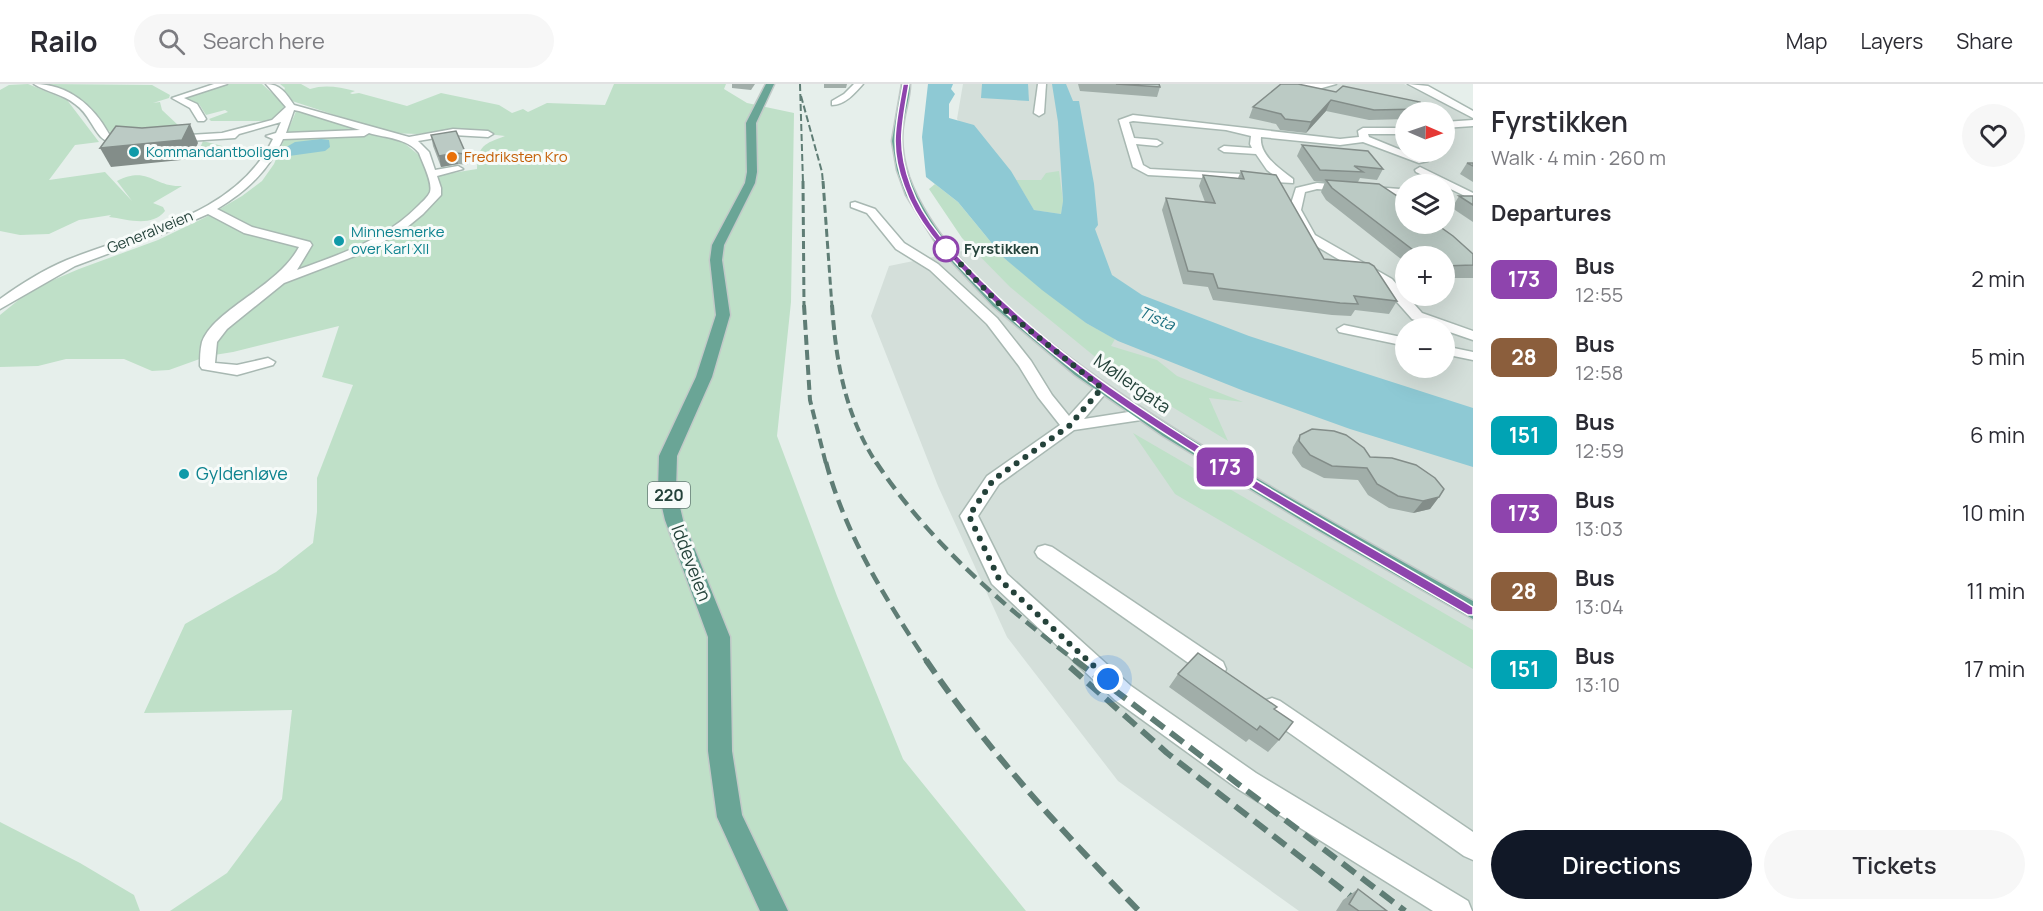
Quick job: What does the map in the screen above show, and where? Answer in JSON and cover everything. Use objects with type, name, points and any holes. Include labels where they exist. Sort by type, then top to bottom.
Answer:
[{"type":"main road","name":"Iddeveien","points":[[770,84],[751,123],[752,172],[750,183],[718,245],[716,260],[723,315],[719,334],[704,377],[668,456],[668,490],[674,520],[719,637],[720,751],[730,818],[774,911]]},
{"type":"main road","name":"Møllergata","points":[[906,84],[898,126],[898,150],[908,189],[926,222],[956,261],[984,290],[1030,332],[1141,415],[1277,498],[1473,611]]},
{"type":"street","points":[[38,84],[74,98],[95,116],[105,135],[116,141],[136,142]]},
{"type":"street","points":[[201,119],[194,106],[176,98],[223,84]]},
{"type":"street","points":[[270,84],[282,94],[291,107],[409,140],[453,132],[488,134]]},
{"type":"street","points":[[835,104],[859,84]]},
{"type":"street","points":[[1039,113],[1042,84]]},
{"type":"street","points":[[1292,84],[1315,87],[1332,84]]},
{"type":"street","points":[[1412,84],[1425,88],[1450,102]]},
{"type":"street","points":[[1455,105],[1469,104],[1469,100]]},
{"type":"street","points":[[1455,105],[1473,115]]},
{"type":"street","points":[[225,135],[275,122],[291,107]]},
{"type":"street","name":"Generalveien","points":[[0,304],[68,264],[208,208],[248,183],[262,168],[280,136],[291,107]]},
{"type":"street","points":[[1287,180],[1148,172],[1138,168],[1124,120],[1133,118],[1226,127],[1256,134],[1340,142],[1364,139],[1395,151]]},
{"type":"street","points":[[1455,124],[1473,123]]},
{"type":"street","points":[[1364,139],[1363,131],[1395,131]]},
{"type":"street","points":[[159,140],[225,135],[280,136],[375,132]]},
{"type":"street","points":[[1256,134],[1255,144],[1271,168],[1300,190]]},
{"type":"street","points":[[280,280],[343,259],[403,226],[435,195],[436,188],[424,152],[409,140]]},
{"type":"street","points":[[1130,141],[1157,143]]},
{"type":"street","points":[[1224,149],[1260,151]]},
{"type":"street","points":[[1424,162],[1473,197]]},
{"type":"street","points":[[432,174],[458,169]]},
{"type":"street","points":[[1300,190],[1317,186],[1395,192]]},
{"type":"street","points":[[1300,190],[1295,210],[1310,237],[1387,282],[1417,316],[1473,336]]},
{"type":"street","points":[[855,205],[871,211],[900,246],[934,267],[992,321],[1026,364],[1046,397],[1069,426]]},
{"type":"street","points":[[208,208],[248,230],[306,245],[302,254],[280,280],[243,307],[210,341],[207,366],[237,370],[268,362]]},
{"type":"street","points":[[1344,329],[1395,340]]},
{"type":"street","points":[[1455,352],[1473,356]]},
{"type":"street","points":[[1102,388],[1069,426],[993,480],[969,516],[999,579],[1123,693],[1247,781],[1458,911]]},
{"type":"street","points":[[1069,426],[1141,415]]},
{"type":"street","points":[[1045,552],[1230,679]]},
{"type":"street","points":[[1259,699],[1473,847]]},
{"type":"shaded area","points":[[963,84],[1404,84],[1441,102],[1395,102],[1395,162],[1455,162],[1455,109],[1473,118],[1473,911],[1299,911],[1118,781],[1007,637],[938,486],[871,316],[889,266],[977,248],[1024,208],[957,119]]},
{"type":"green space","points":[[28,84],[67,100],[99,142],[75,145],[49,180],[105,172],[132,201],[117,181],[136,175],[173,186],[182,186],[153,203],[163,207],[165,211],[146,221],[109,217],[111,215],[79,220],[49,234],[20,235],[0,231],[0,90],[9,85]]},
{"type":"green space","points":[[47,84],[152,85],[170,95],[169,98],[153,103],[160,102],[162,110],[179,126],[115,136],[88,106]]},
{"type":"green space","points":[[226,84],[262,84],[284,104],[283,114],[275,121],[211,121],[209,119],[228,112],[225,110],[206,115],[199,104],[186,98],[188,95]]},
{"type":"green space","points":[[280,84],[301,84],[310,89],[338,87],[355,91],[350,93],[352,94],[359,93],[407,106],[441,93],[499,105],[512,113],[523,109],[528,112],[547,103],[605,105],[614,84],[726,84],[724,89],[747,103],[794,113],[791,302],[777,436],[837,596],[903,759],[1026,911],[170,911],[227,873],[282,799],[292,710],[144,713],[185,624],[276,572],[313,543],[317,512],[317,478],[353,385],[322,377],[339,326],[208,356],[169,370],[152,371],[124,359],[66,359],[38,366],[0,367],[0,315],[32,289],[158,240],[206,217],[242,196],[262,181],[274,164],[297,109],[404,143],[420,156],[428,177],[477,169],[479,155],[484,146],[505,136],[452,130],[417,134],[390,133],[292,101],[283,93],[285,88]]},
{"type":"green space","points":[[203,141],[226,147],[222,156],[195,159]]},
{"type":"green space","points":[[1059,171],[1063,201],[1061,214],[1034,210],[1016,180],[1041,180],[1046,173]]},
{"type":"green space","points":[[935,184],[958,202],[1004,258],[1086,323],[1115,339],[1111,346],[1157,360],[1177,376],[1243,402],[1209,398],[1228,441],[1110,369],[1010,287],[962,238],[929,189]]},
{"type":"green space","points":[[1133,433],[1473,630],[1473,669],[1175,494]]},
{"type":"green space","points":[[0,822],[80,863],[134,895],[140,911],[0,911]]},
{"type":"water","name":"Tista","points":[[928,84],[953,84],[951,89],[955,94],[949,104],[949,118],[974,125],[1011,171],[1034,210],[1061,214],[1063,201],[1058,122],[1052,84],[1066,84],[1073,101],[1079,101],[1094,184],[1098,225],[1095,229],[1112,275],[1142,295],[1249,336],[1473,408],[1473,467],[1350,429],[1244,391],[1118,341],[1086,323],[1004,258],[958,202],[926,177],[922,137]]},
{"type":"water","points":[[982,84],[1028,84],[1029,101],[981,98]]},
{"type":"water","points":[[329,140],[330,147],[325,151],[289,156],[282,154],[283,149],[295,142]]},
{"type":"building","points":[[1116,84],[1159,84],[1160,87]]},
{"type":"building","points":[[1281,84],[1298,84],[1336,92],[1343,86],[1420,102],[1395,102],[1395,110],[1374,110],[1331,100],[1311,122],[1285,119],[1281,114],[1253,107]]},
{"type":"building","points":[[190,124],[182,140],[100,148],[116,126],[142,128]]},
{"type":"building","points":[[456,131],[466,154],[455,153],[439,156],[431,135]]},
{"type":"building","points":[[1302,145],[1368,151],[1383,169],[1354,166],[1363,172],[1320,170]]},
{"type":"building","points":[[1241,171],[1276,175],[1324,259],[1369,263],[1374,266],[1395,301],[1354,296],[1358,304],[1340,303],[1218,288],[1213,274],[1188,271],[1166,198],[1215,203],[1203,175],[1244,179]]},
{"type":"building","points":[[1326,180],[1379,184],[1395,195],[1395,234],[1450,234],[1473,254],[1473,265],[1455,266],[1455,246],[1408,246],[1332,188]]},
{"type":"building","points":[[1459,196],[1473,196],[1473,205]]},
{"type":"building","points":[[1312,429],[1334,431],[1346,435],[1364,448],[1370,457],[1392,458],[1416,465],[1435,478],[1444,489],[1439,497],[1423,501],[1398,496],[1377,484],[1367,468],[1332,466],[1310,455],[1299,441],[1300,435]]},
{"type":"building","points":[[1198,653],[1277,707],[1274,709],[1293,722],[1279,740],[1260,726],[1257,730],[1178,674]]},
{"type":"building","points":[[1358,889],[1387,911],[1359,911],[1349,904]]},
{"type":"railway","points":[[800,84],[803,183]]},
{"type":"railway","points":[[801,96],[823,183]]},
{"type":"railway","points":[[803,181],[804,307]]},
{"type":"railway","points":[[823,181],[832,307]]},
{"type":"railway","points":[[804,305],[810,400],[826,464]]},
{"type":"railway","points":[[832,305],[836,347],[844,388],[857,426],[877,464]]},
{"type":"railway","points":[[826,462],[855,541],[882,590],[927,662]]},
{"type":"railway","points":[[876,462],[919,519],[968,570],[1021,618],[1077,662]]},
{"type":"railway","points":[[926,660],[950,694],[1027,790],[1139,911]]},
{"type":"railway","points":[[1075,660],[1405,911]]},
{"type":"railway","points":[[1070,667],[1167,753],[1370,911]]},
{"type":"bus line","name":"173","points":[[906,84],[897,138],[900,163],[908,189],[926,222],[956,261],[1008,313],[1062,358],[1141,415],[1277,498],[1473,611]]},
{"type":"place","name":"Kommandantboligen","points":[[134,152]]},
{"type":"place","name":"Fredriksten Kro","points":[[452,157]]},
{"type":"place","name":"Minnesmerke over Karl XII","points":[[339,241]]},
{"type":"place","name":"Fyrstikken","points":[[946,249]]},
{"type":"place","name":"Gyldenløve","points":[[184,474]]},
{"type":"route","points":[[946,249],[1008,313],[1102,388],[1069,426],[993,480],[969,516],[999,579],[1108,679]]}]
